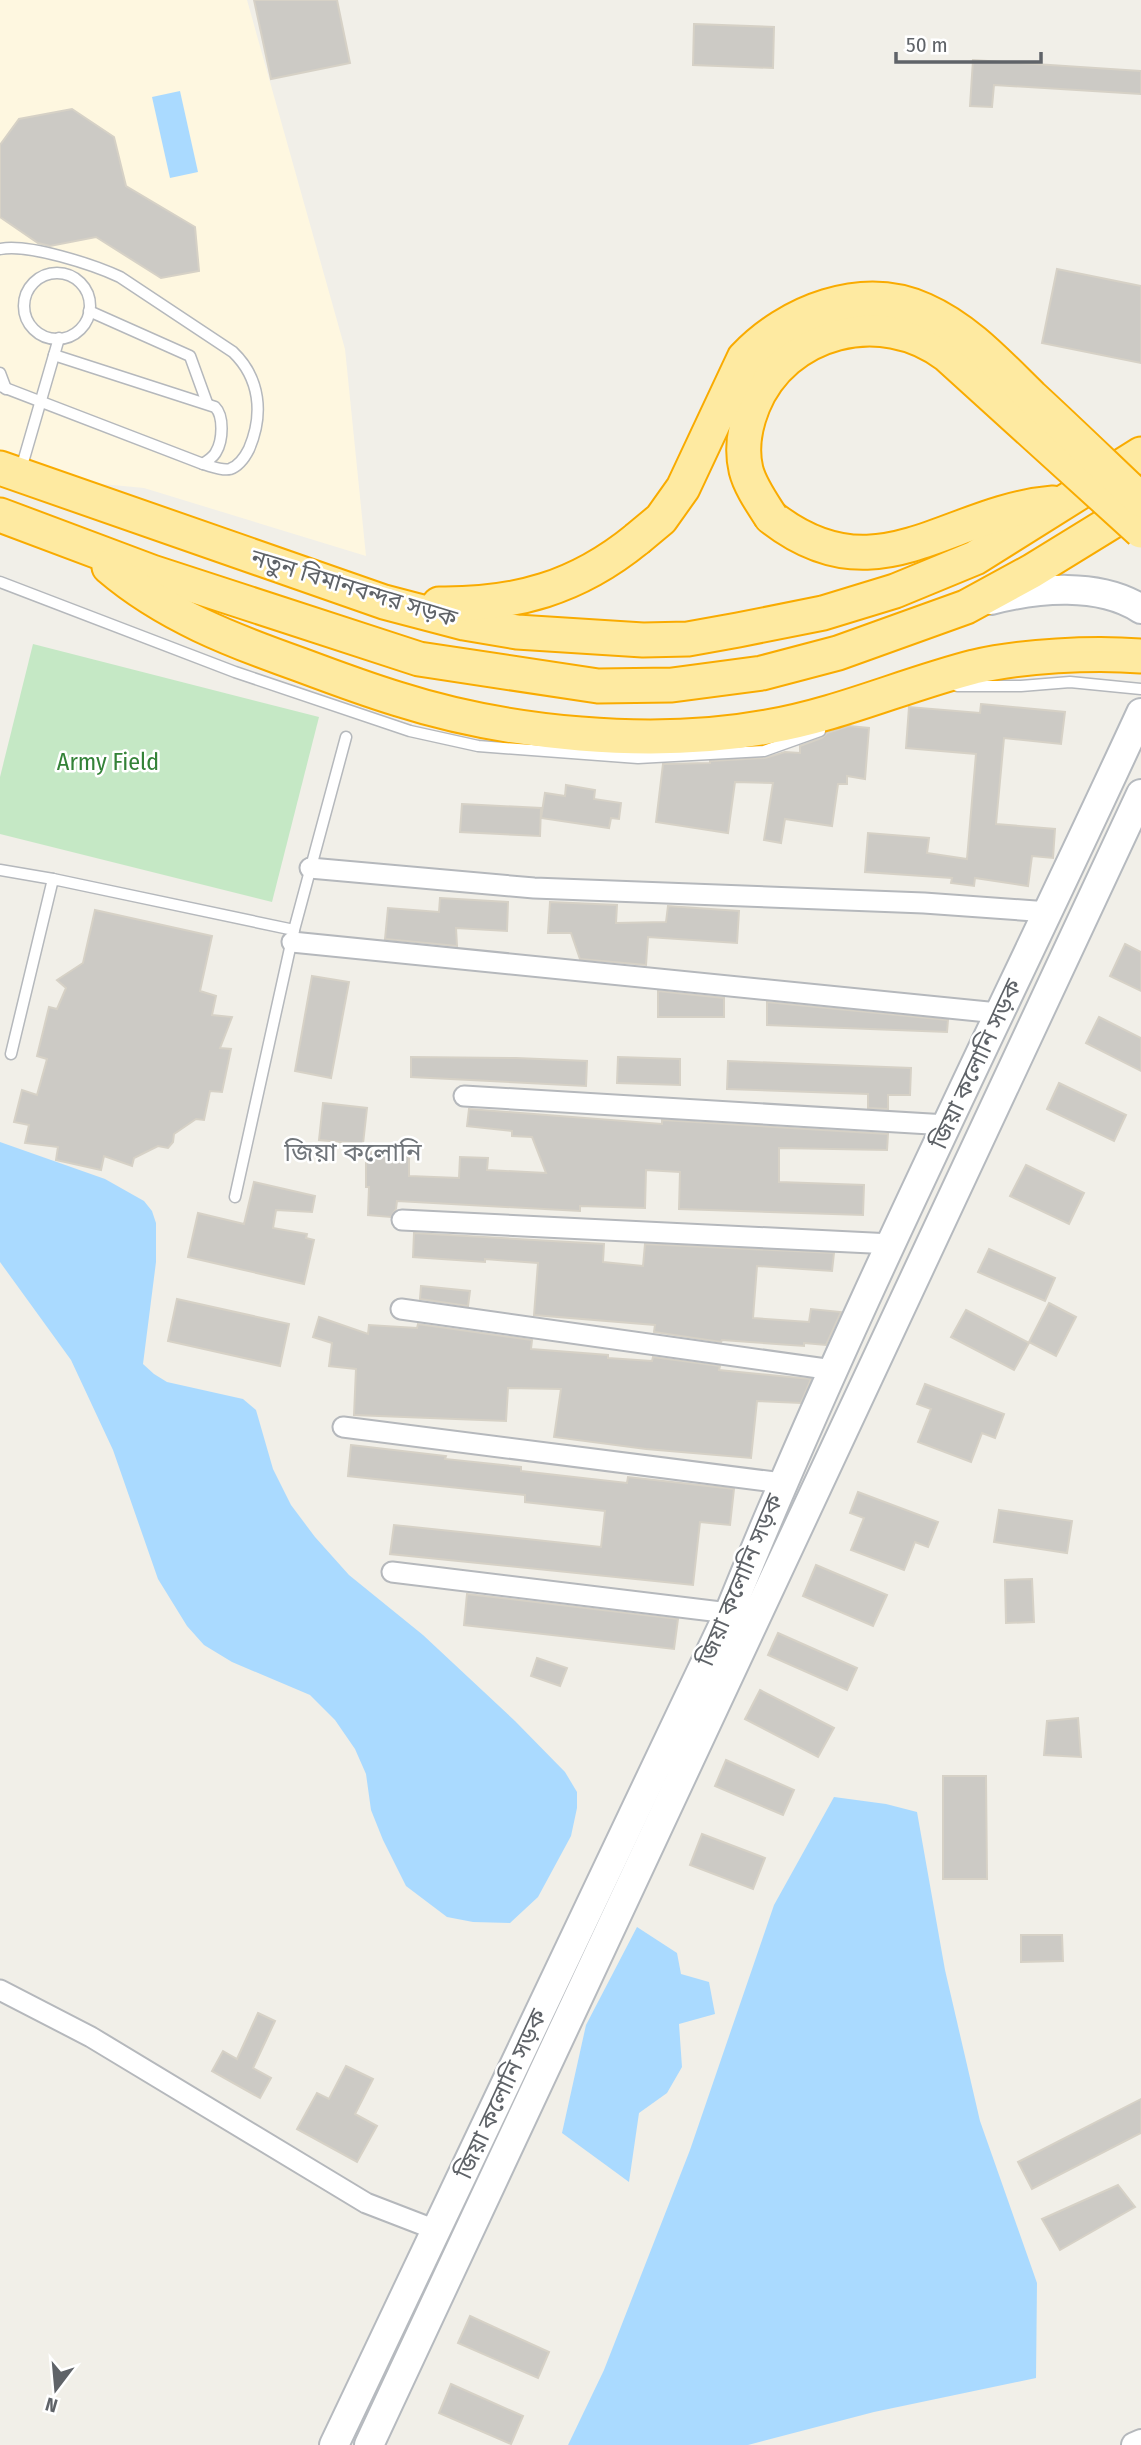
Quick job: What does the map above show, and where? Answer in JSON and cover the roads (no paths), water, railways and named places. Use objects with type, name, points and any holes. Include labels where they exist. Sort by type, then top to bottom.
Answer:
[{"type":"highway","points":[[384,602],[455,604],[522,598],[575,580],[598,568],[661,519],[683,488],[699,457],[744,358],[760,341],[791,320],[819,308],[856,301],[901,303],[922,309],[965,335],[1140,510]]},
{"type":"highway","points":[[1068,502],[1038,504],[1006,512],[910,545],[857,554],[837,551],[791,533],[771,517],[746,471],[744,444],[748,419],[760,390],[791,354],[823,336],[850,330],[882,329],[923,340],[947,355],[1140,510]]},
{"type":"highway","name":"নতুন বিমানবন্দর সড়ক","points":[[9,472],[384,602],[464,623],[517,632],[643,640],[688,639],[823,613],[895,591],[975,558],[1141,454]]},
{"type":"highway","name":"নতুন বিমানবন্দর সড়ক","points":[[0,515],[88,549],[419,659],[598,686],[672,685],[762,673],[838,653],[966,607],[1140,510]]},
{"type":"highway","points":[[88,549],[155,601],[252,648],[399,700],[478,720],[592,734],[703,735],[766,727],[837,711],[976,667],[1068,657],[1141,656]]},
{"type":"main road","points":[[966,607],[1011,595],[1067,591],[1117,597],[1141,609]]},
{"type":"main road","name":"জিয়া কলোনি সড়ক","points":[[334,2445],[729,1613],[782,1483],[833,1370],[998,1013],[1049,912],[1141,713]]},
{"type":"main road","name":"জিয়া কলোনি সড়ক","points":[[369,2445],[1141,794]]},
{"type":"street","points":[[310,868],[534,888],[924,903],[1049,912]]},
{"type":"street","points":[[293,936],[998,1013]]},
{"type":"street","points":[[464,1097],[947,1125]]},
{"type":"street","points":[[402,1220],[892,1244]]},
{"type":"street","points":[[401,1309],[833,1370]]},
{"type":"street","points":[[343,1427],[782,1483]]},
{"type":"street","points":[[392,1572],[729,1613]]},
{"type":"street","points":[[0,1990],[91,2037],[366,2203],[436,2230]]},
{"type":"street","points":[[1134,2445],[1141,2442]]},
{"type":"lane","points":[[0,249],[10,247],[38,252],[120,277],[233,352],[244,363],[257,393],[259,412],[247,454],[233,468],[227,470],[203,464],[3,388],[0,373]]},
{"type":"lane","points":[[55,273],[76,279],[88,297],[89,311],[79,330],[59,338],[38,332],[28,321],[24,300],[35,281],[55,273]]},
{"type":"lane","points":[[89,311],[190,356],[207,403]]},
{"type":"lane","points":[[9,472],[40,403],[59,338]]},
{"type":"lane","points":[[54,355],[207,403],[219,410],[221,425],[216,452],[203,464]]},
{"type":"lane","points":[[0,582],[235,672],[410,731],[478,746],[638,758],[764,751],[835,725]]},
{"type":"lane","points":[[948,686],[1070,682],[1141,688]]},
{"type":"lane","points":[[886,706],[923,694]]},
{"type":"lane","points":[[235,1197],[293,936],[346,737]]},
{"type":"lane","points":[[0,870],[53,879],[293,936]]},
{"type":"lane","points":[[11,1054],[53,879]]},
{"type":"water","points":[[180,91],[198,172],[170,178],[152,97]]},
{"type":"water","points":[[0,1142],[105,1179],[144,1201],[152,1211],[156,1223],[156,1262],[143,1364],[167,1382],[243,1399],[256,1410],[273,1469],[291,1505],[315,1537],[349,1575],[423,1635],[565,1772],[577,1792],[577,1808],[571,1836],[538,1897],[510,1923],[473,1922],[447,1917],[406,1886],[371,1810],[366,1774],[355,1749],[335,1720],[310,1695],[232,1662],[204,1645],[187,1626],[158,1579],[113,1450],[71,1360],[0,1262]]},
{"type":"water","points":[[834,1797],[886,1804],[917,1812],[945,1970],[980,2121],[1037,2283],[1036,2378],[874,2412],[748,2445],[568,2445],[604,2370],[690,2150],[774,1905]]},
{"type":"water","points":[[637,1927],[677,1953],[681,1974],[709,1982],[715,2014],[679,2024],[682,2067],[667,2093],[639,2113],[629,2182],[562,2133],[586,2025]]},
{"type":"district","name":"জিয়া কলোনি","points":[[353,1152]]},
{"type":"park label","name":"Army Field","points":[[108,762]]}]
